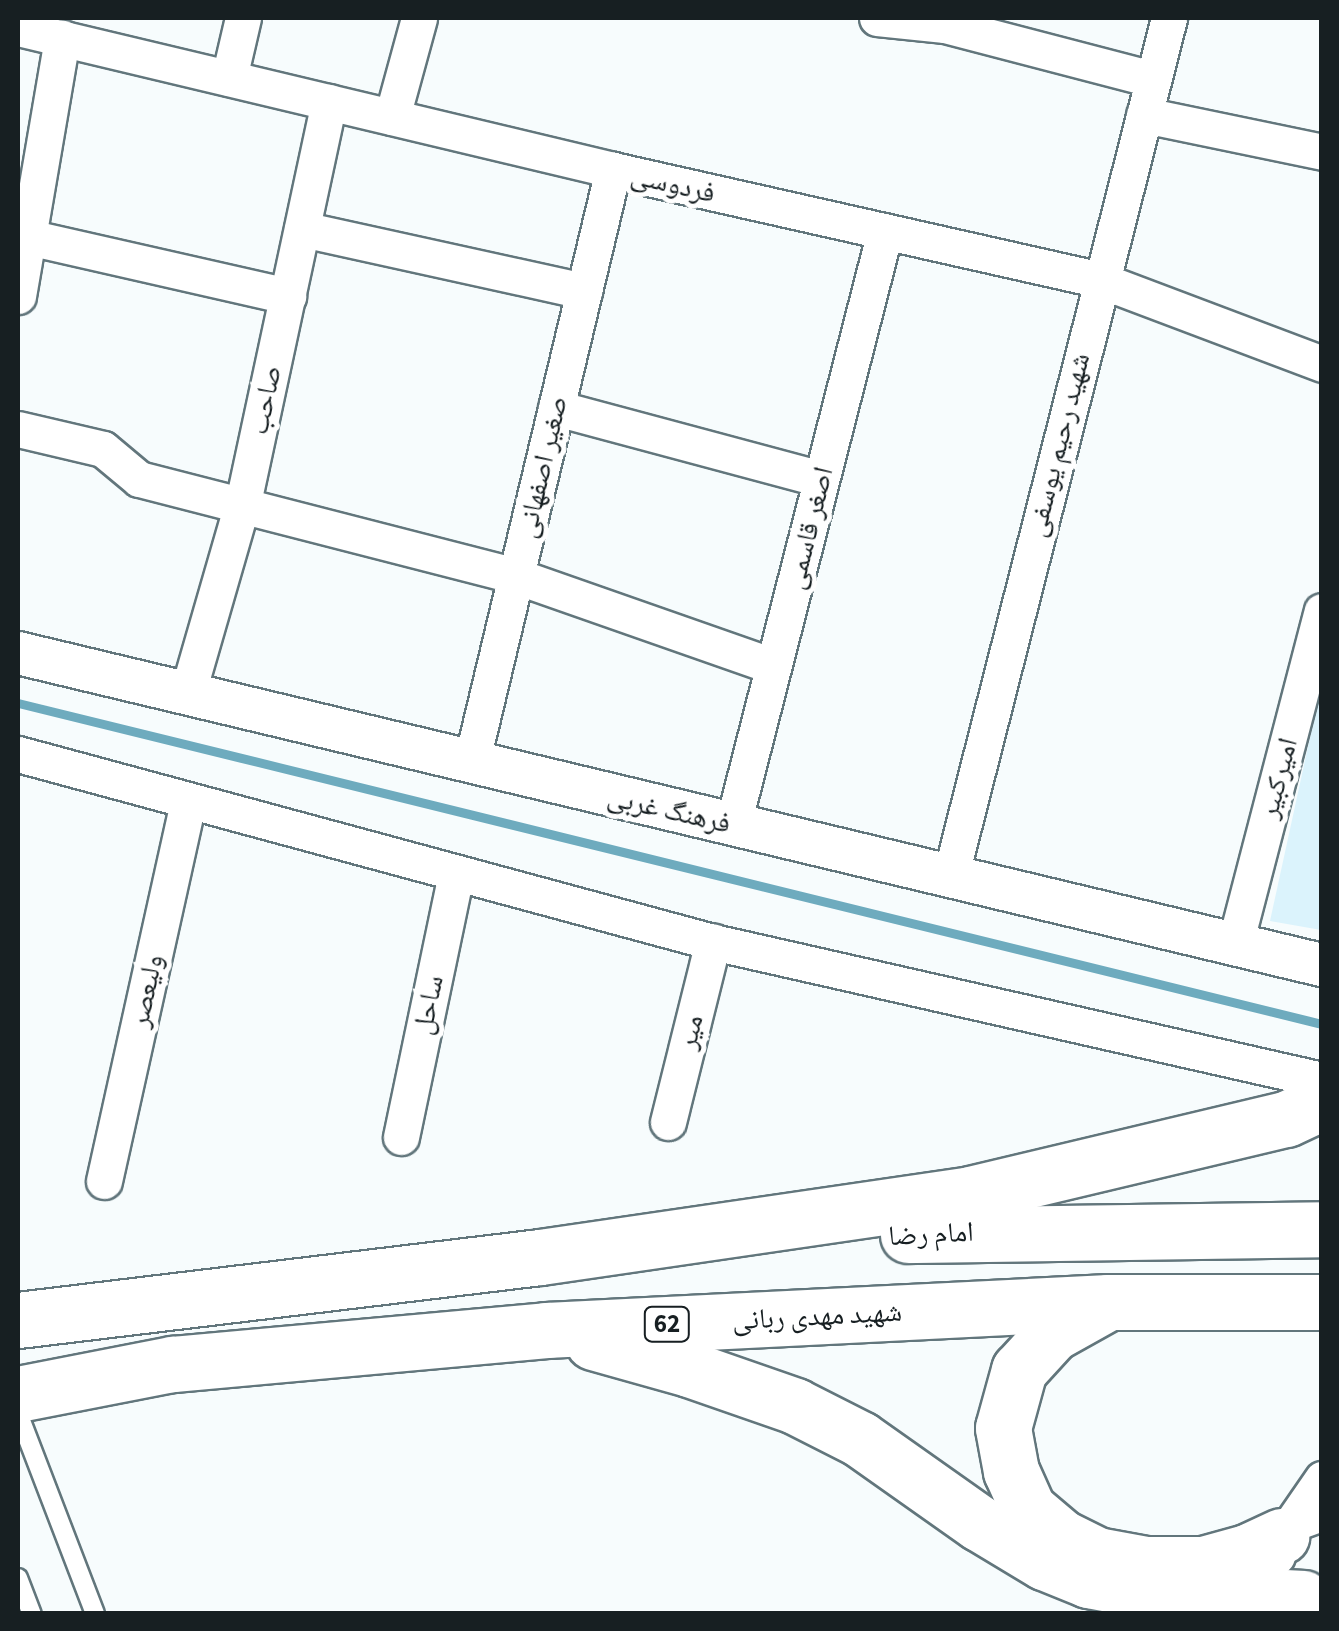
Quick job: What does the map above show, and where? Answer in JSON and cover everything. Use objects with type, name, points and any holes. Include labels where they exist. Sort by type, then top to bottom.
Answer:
[{"type":"highway","points":[[18,1320],[540,1257],[970,1194],[1286,1119],[1322,1102]]},
{"type":"highway","name":"امام رضا","points":[[540,1257],[966,1231],[1322,1229]]},
{"type":"highway","points":[[1108,1302],[1053,1333],[1019,1370],[1003,1428],[1011,1471],[1028,1510],[1061,1537],[1097,1555],[1146,1564],[1203,1564],[1246,1552],[1298,1524]]},
{"type":"highway","name":"شهید مهدی ربانی","points":[[18,1394],[173,1364],[546,1330],[1108,1302],[1322,1302]]},
{"type":"highway","points":[[546,1330],[690,1368],[795,1406],[860,1439],[995,1533],[1044,1562],[1088,1580],[1141,1590],[1313,1604]]},
{"type":"street","points":[[229,78],[243,18]]},
{"type":"street","points":[[392,117],[419,18]]},
{"type":"street","points":[[877,18],[945,24],[1153,78]]},
{"type":"street","name":"شهید رحیم یوسفی","points":[[951,874],[1169,18]]},
{"type":"street","name":"فردوسی","points":[[18,28],[613,170],[1100,280],[1322,364]]},
{"type":"street","points":[[18,296],[62,38]]},
{"type":"street","name":"صاحب","points":[[187,695],[242,506],[330,102]]},
{"type":"street","points":[[1144,115],[1322,152]]},
{"type":"street","name":"صغیر اصفهانی","points":[[471,764],[613,170]]},
{"type":"street","points":[[302,229],[584,291]]},
{"type":"street","name":"اصغر قاسمی","points":[[733,824],[885,232]]},
{"type":"street","points":[[28,237],[288,296]]},
{"type":"street","points":[[556,408],[821,479]]},
{"type":"street","points":[[18,429],[103,449],[139,479],[516,576],[774,666]]},
{"type":"street","name":"امیرکبیر","points":[[1235,944],[1322,611]]},
{"type":"street","name":"فرهنگ غربی","points":[[18,653],[1322,965]]},
{"type":"street","points":[[18,754],[713,942],[1322,1080]]},
{"type":"street","name":"ولیعصر","points":[[104,1181],[188,801]]},
{"type":"street","name":"ساحل","points":[[400,1137],[456,874]]},
{"type":"street","name":"میر","points":[[668,1122],[713,942]]},
{"type":"street","points":[[1313,1604],[1282,1579],[1277,1565],[1322,1479]]},
{"type":"lane","points":[[18,1414],[95,1614]]},
{"type":"lane","points":[[18,1578],[32,1614]]},
{"type":"shaded area","points":[[1321,687],[1322,930],[1270,921]]},
{"type":"waterway","points":[[18,703],[1322,1024]]}]
